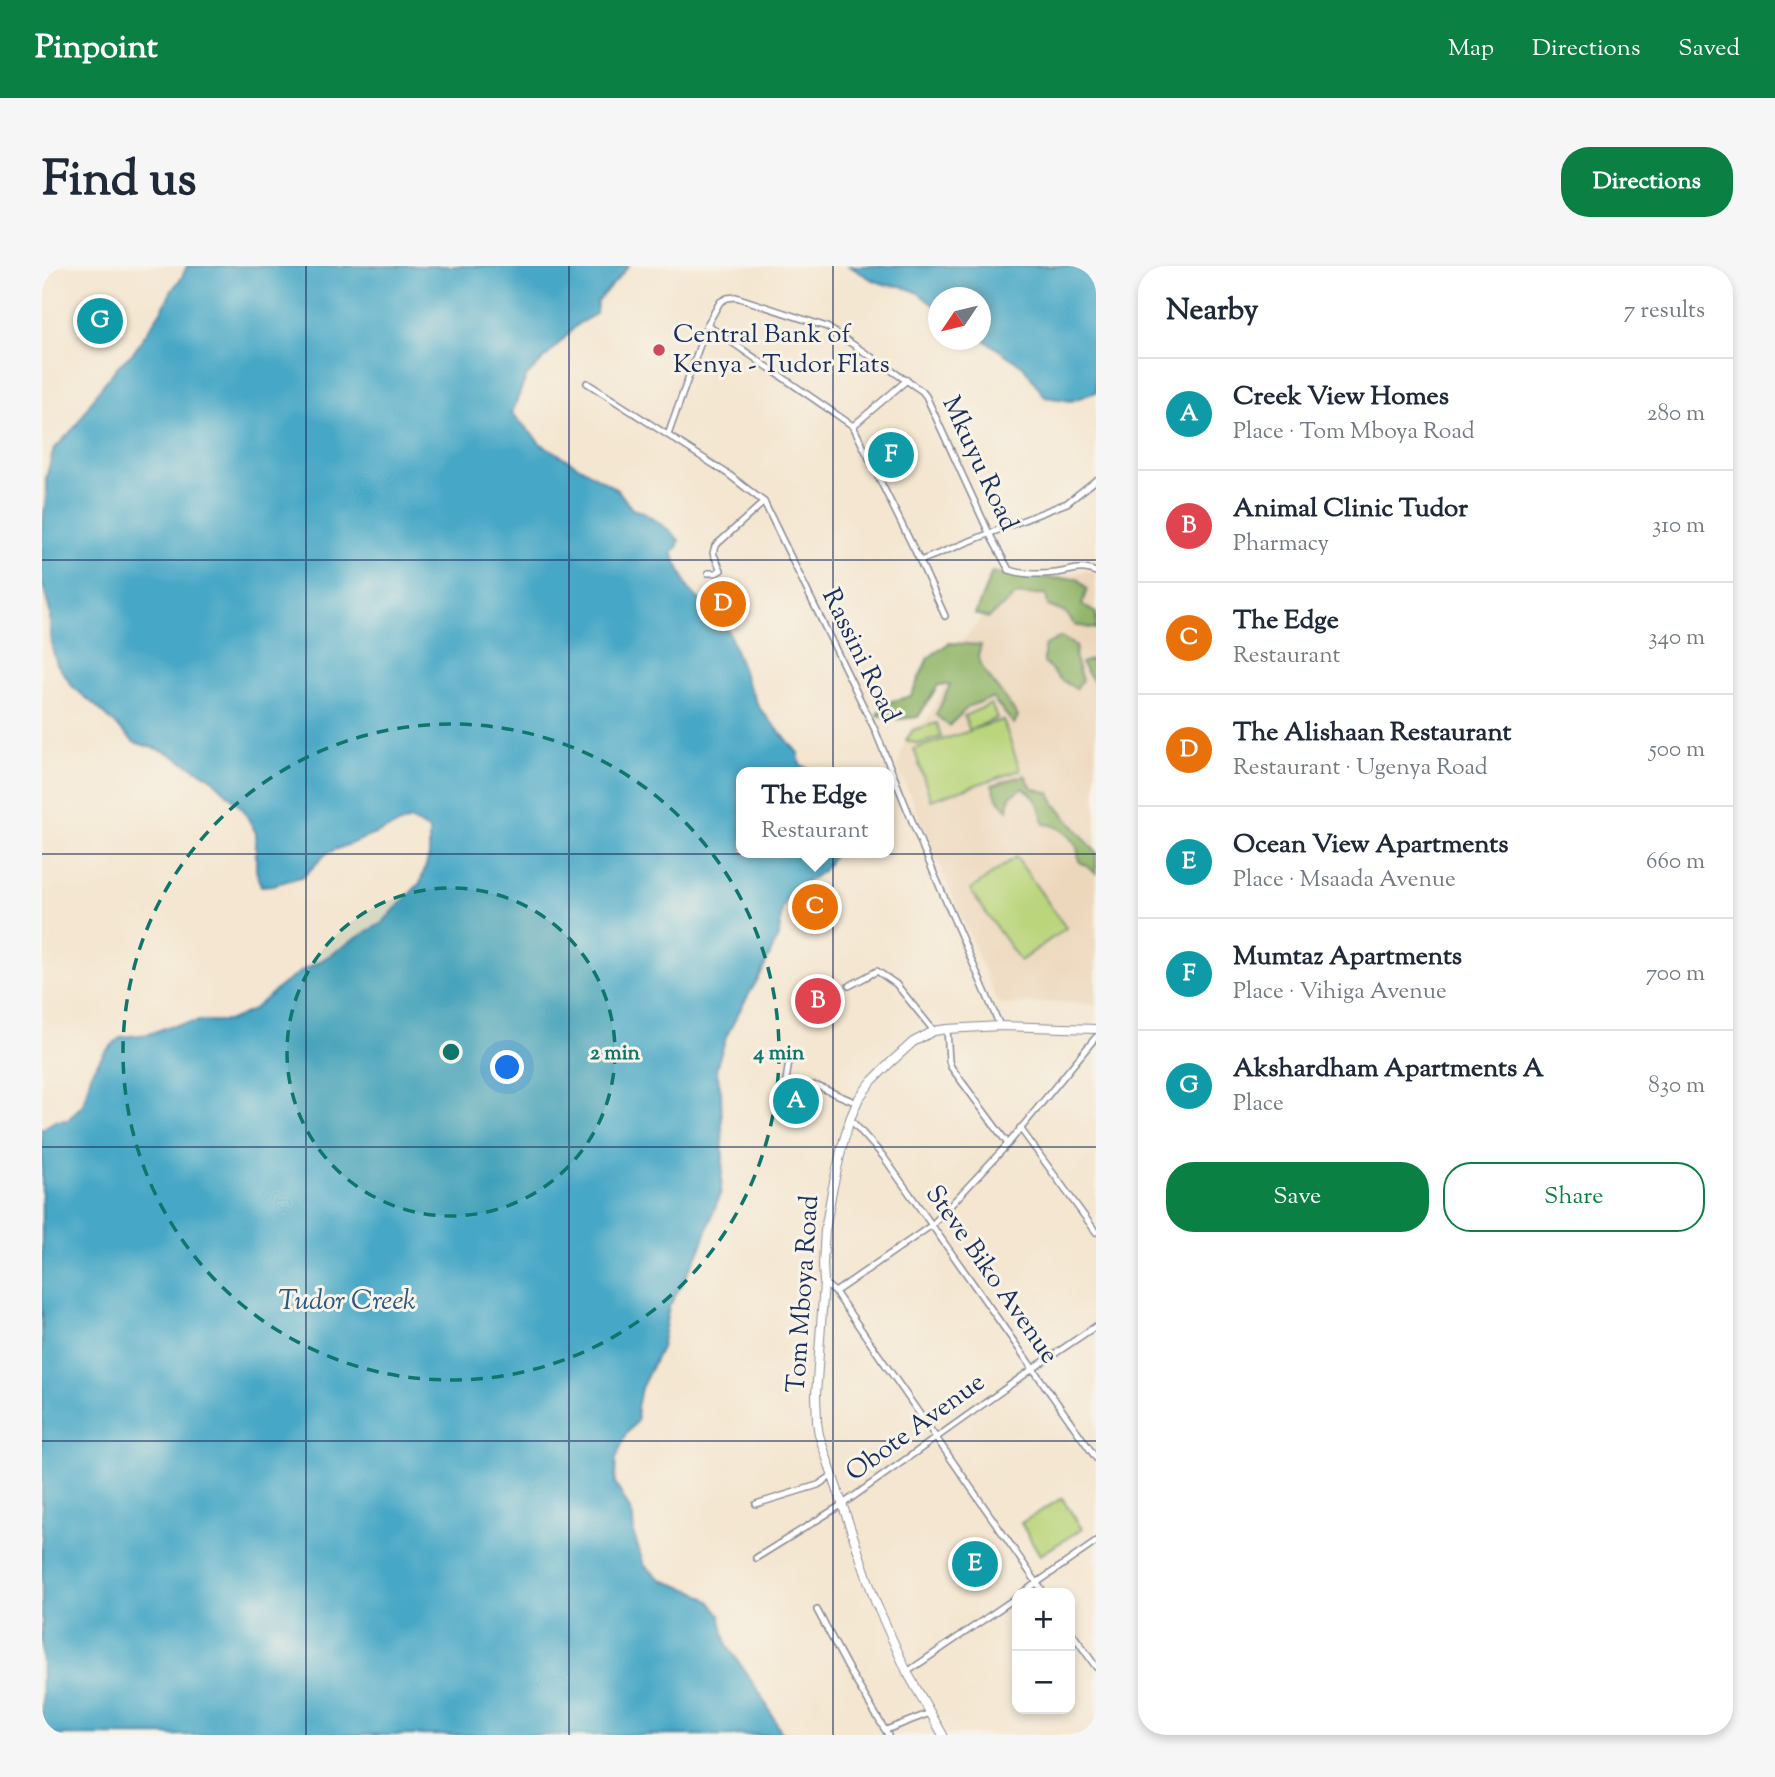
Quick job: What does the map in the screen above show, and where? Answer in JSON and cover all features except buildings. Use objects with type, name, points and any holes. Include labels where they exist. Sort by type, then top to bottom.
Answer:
[{"type":"main road","name":"Tom Mboya Road","points":[[943,1735],[907,1672],[875,1601],[819,1435],[816,1395],[825,1230],[832,1191],[850,1119],[857,1103],[872,1081],[913,1042],[934,1031],[947,1028],[1000,1026],[1096,1029]]},
{"type":"street","name":"Mkuyu Road","points":[[707,326],[720,302],[736,297],[827,327],[907,380],[926,396],[989,533],[1009,570],[1025,575],[1060,573],[1084,568],[1096,572]]},
{"type":"street","points":[[667,435],[707,326],[853,426],[945,616]]},
{"type":"street","points":[[853,426],[907,380]]},
{"type":"street","name":"Rassini Road","points":[[587,383],[728,474],[765,502],[875,730],[890,767]]},
{"type":"street","points":[[920,561],[1067,503],[1096,480]]},
{"type":"street","points":[[708,573],[721,570],[713,553],[715,546],[765,502]]},
{"type":"street","name":"Rassini Road","points":[[894,777],[1000,1026]]},
{"type":"street","points":[[849,986],[877,971],[896,984],[934,1031]]},
{"type":"street","points":[[947,1028],[951,1067],[1008,1144]]},
{"type":"street","points":[[835,1292],[932,1225],[1008,1144],[1096,1037]]},
{"type":"street","points":[[790,1054],[786,1080],[817,1086],[857,1103]]},
{"type":"street","name":"Steve Biko Avenue","points":[[850,1119],[883,1156],[1096,1458]]},
{"type":"street","points":[[1020,1128],[1096,1232]]},
{"type":"street","points":[[824,1283],[835,1292],[1040,1588]]},
{"type":"street","name":"Obote Avenue","points":[[756,1558],[843,1504],[1096,1326]]},
{"type":"street","points":[[756,1504],[818,1485],[833,1475]]},
{"type":"street","points":[[1030,1588],[1096,1542]]},
{"type":"street","points":[[907,1672],[1012,1600]]},
{"type":"street","points":[[817,1610],[887,1733],[930,1713]]},
{"type":"street","points":[[1075,1637],[1096,1667]]},
{"type":"shaded area","points":[[1086,570],[1096,574],[1096,1005],[1060,1002],[1006,1005],[997,1001],[898,767],[911,728],[926,721],[942,691],[951,653],[997,598],[1015,600],[1050,580]]},
{"type":"green space","points":[[992,572],[1034,578],[1077,578],[1087,589],[1082,605],[1096,613],[1096,629],[1075,625],[1066,613],[1048,606],[1046,594],[1017,595],[988,618],[975,614]]},
{"type":"green space","points":[[1061,637],[1076,646],[1075,659],[1082,680],[1076,689],[1060,679],[1044,662],[1044,646]]},
{"type":"green space","points":[[949,643],[981,645],[978,656],[983,669],[1018,716],[1014,724],[992,698],[969,706],[949,726],[936,715],[950,685],[938,685],[918,717],[899,719],[878,715],[885,703],[911,696],[928,658]]},
{"type":"green space","points":[[1096,658],[1096,685],[1081,663]]},
{"type":"green space","points":[[991,704],[997,718],[970,730],[1003,720],[1020,770],[931,800],[914,749],[970,731],[964,716]]},
{"type":"green space","points":[[937,723],[941,737],[918,744],[906,740],[913,730]]},
{"type":"green space","points":[[1025,775],[1032,788],[1050,793],[1055,804],[1096,852],[1096,873],[1079,861],[1077,848],[1068,835],[1059,828],[1044,824],[1038,803],[1032,794],[1023,788],[1010,796],[1008,810],[997,798],[992,785]]},
{"type":"green space","points":[[1016,857],[1066,928],[1020,961],[970,890]]},
{"type":"green space","points":[[1062,1498],[1082,1529],[1040,1555],[1021,1523]]},
{"type":"water","name":"Tudor Creek","points":[[187,266],[629,266],[597,302],[596,314],[578,324],[526,377],[512,413],[540,443],[618,490],[632,509],[642,512],[679,540],[672,553],[688,588],[728,630],[748,685],[760,709],[798,753],[800,764],[805,767],[736,767],[736,858],[832,858],[823,871],[796,887],[788,897],[782,909],[779,934],[772,950],[727,1035],[716,1068],[721,1091],[721,1191],[700,1250],[669,1307],[661,1348],[641,1388],[638,1419],[625,1436],[616,1459],[615,1483],[633,1518],[634,1535],[644,1565],[662,1580],[696,1592],[711,1602],[720,1614],[727,1645],[761,1695],[783,1735],[42,1735],[42,1129],[55,1121],[68,1120],[83,1104],[92,1071],[105,1052],[121,1037],[149,1034],[170,1026],[201,1021],[228,1021],[251,1011],[306,968],[383,922],[420,883],[429,856],[429,830],[410,820],[327,853],[304,876],[261,886],[256,870],[256,833],[243,809],[210,777],[166,752],[134,742],[73,687],[57,664],[50,635],[50,612],[42,582],[46,478],[54,449],[76,426],[118,366],[133,353]]},
{"type":"water","points":[[849,266],[1096,266],[1096,392],[1071,401],[1045,397],[1023,366],[991,345],[991,287],[928,287],[928,300],[917,292],[871,279]]},
{"type":"place","name":"Akshardham Apartments A","points":[[100,321]]},
{"type":"place","name":"Central Bank of Kenya - Tudor Flats","points":[[659,350]]},
{"type":"place","name":"Mumtaz Apartments","points":[[891,455]]},
{"type":"place","name":"The Alishaan Restaurant","points":[[723,604]]},
{"type":"place","name":"The Edge","points":[[815,907]]},
{"type":"place","name":"Animal Clinic Tudor","points":[[818,1001]]},
{"type":"place","name":"Creek View Homes","points":[[796,1101]]},
{"type":"place","name":"Ocean View Apartments","points":[[975,1564]]}]
